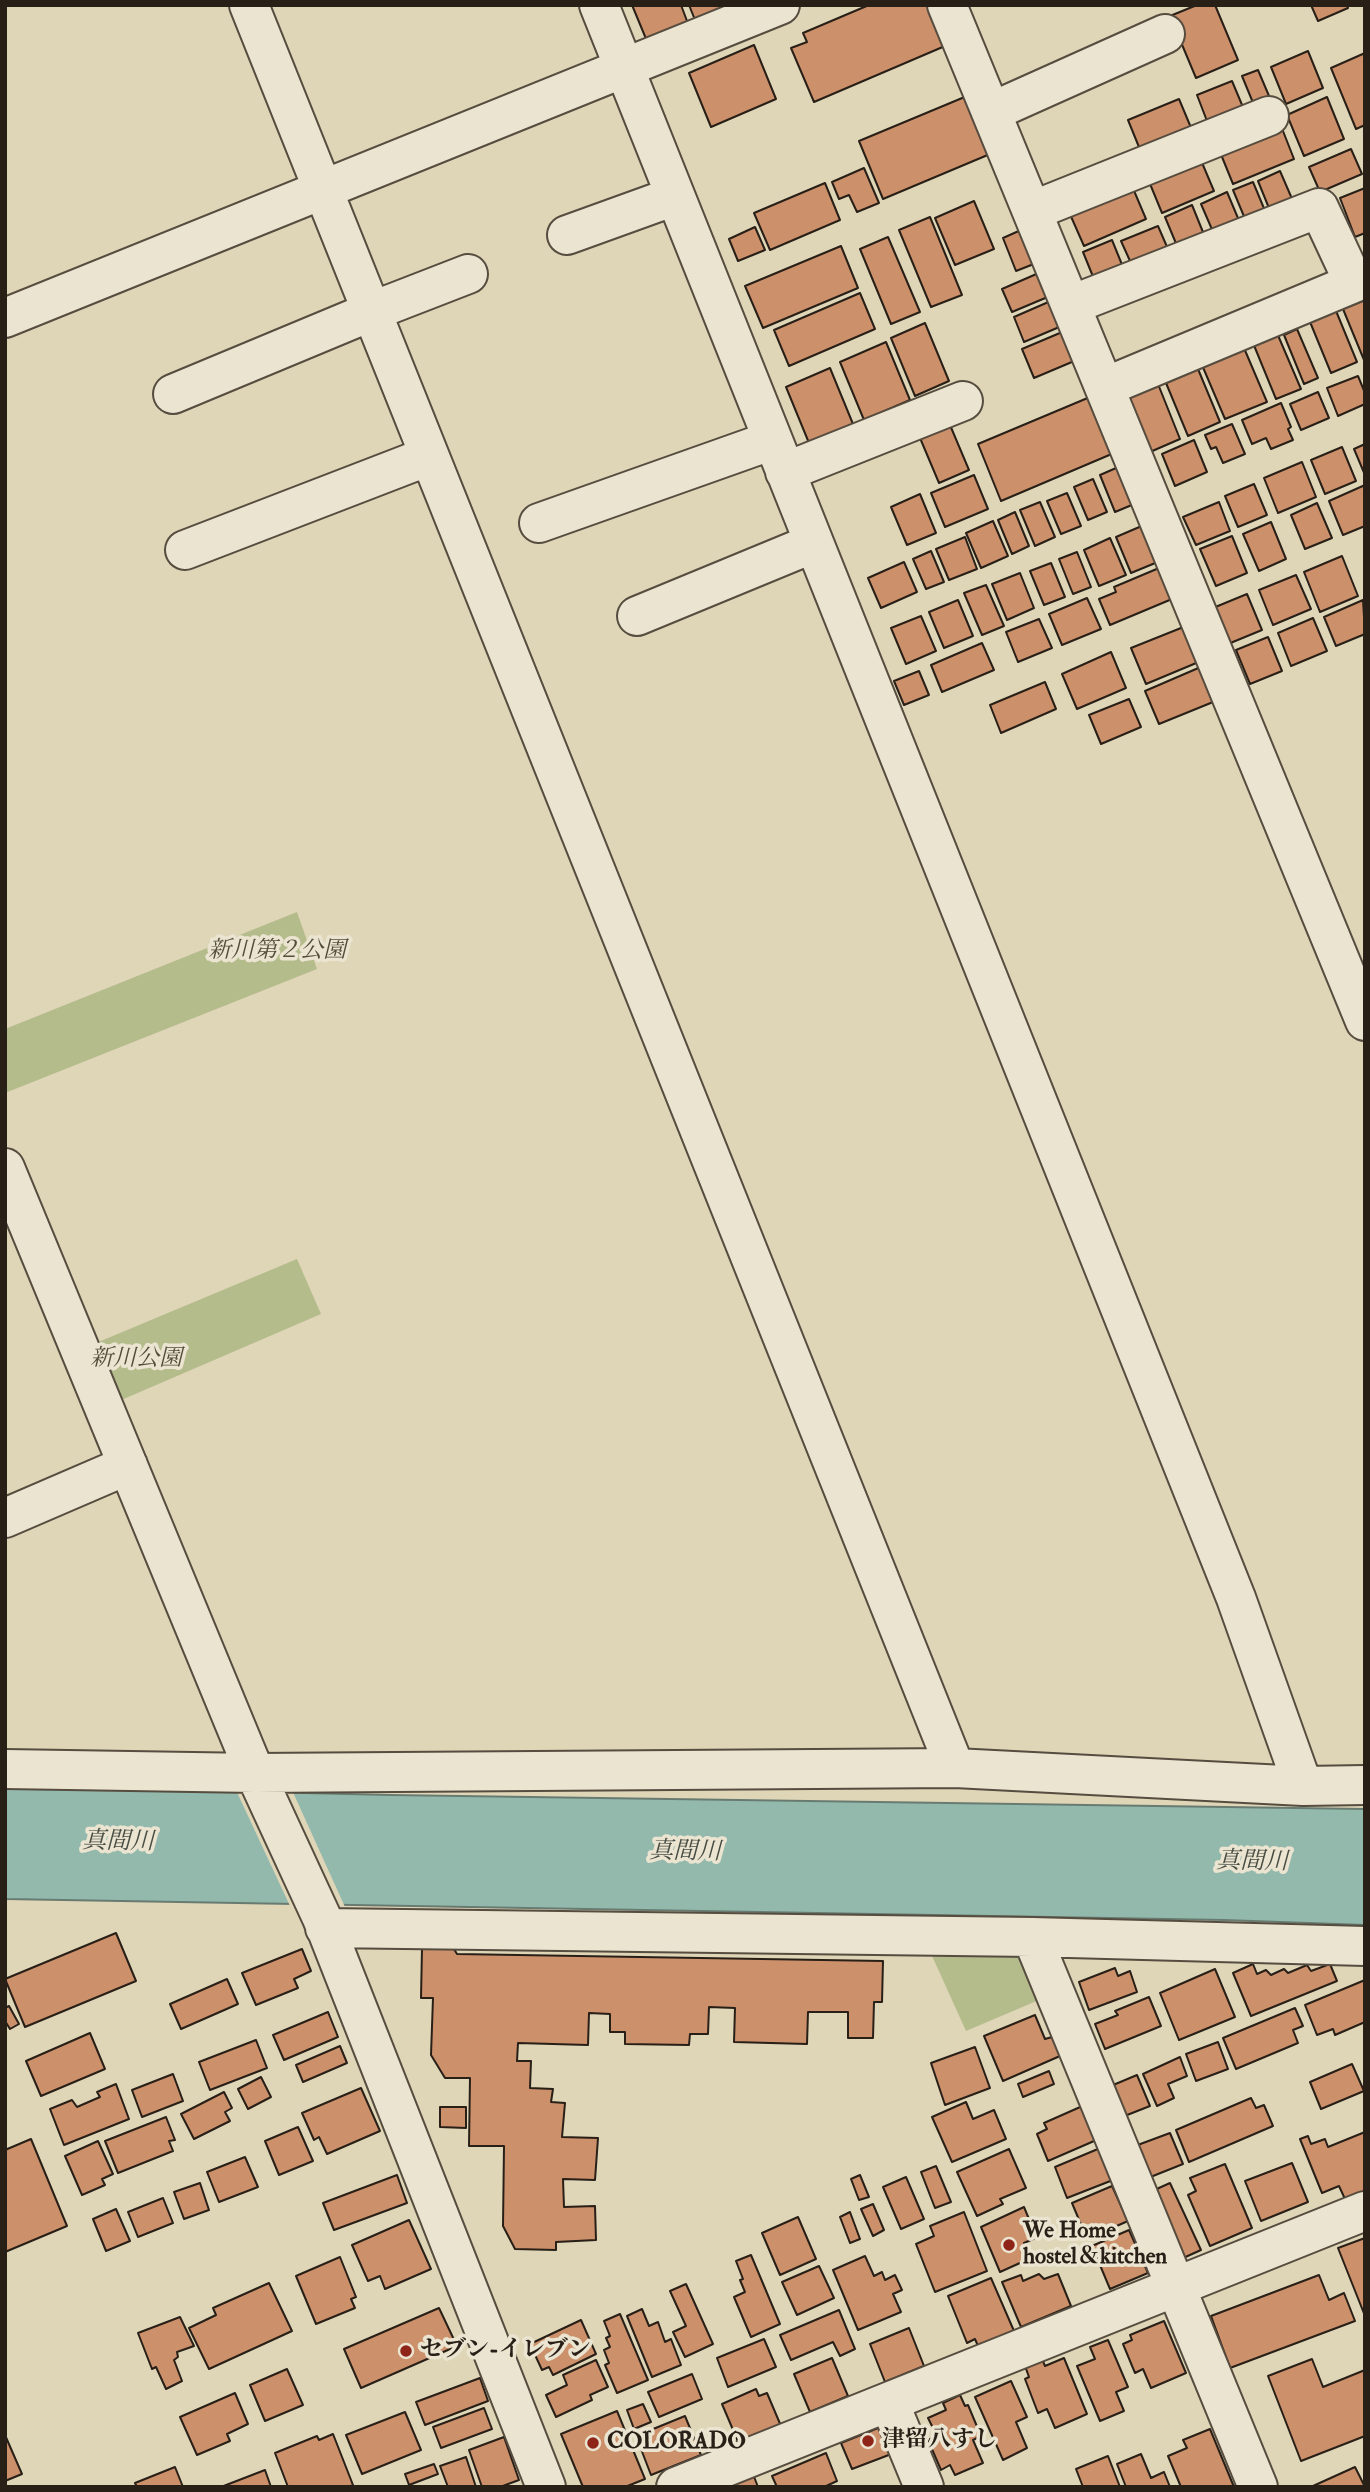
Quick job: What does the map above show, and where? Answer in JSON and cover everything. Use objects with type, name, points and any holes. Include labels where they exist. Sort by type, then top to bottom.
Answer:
[{"type":"street","points":[[248,5],[955,1768]]},
{"type":"street","points":[[599,5],[1236,1598],[1303,1786]]},
{"type":"street","points":[[5,318],[780,5]]},
{"type":"street","points":[[947,5],[1365,1021]]},
{"type":"street","points":[[991,112],[1165,34]]},
{"type":"street","points":[[1032,211],[1269,116]]},
{"type":"street","points":[[566,235],[675,196]]},
{"type":"street","points":[[1070,305],[1319,208],[1354,283],[1105,387]]},
{"type":"street","points":[[173,394],[468,274]]},
{"type":"street","points":[[539,523],[963,401]]},
{"type":"street","points":[[185,550],[429,456]]},
{"type":"street","points":[[637,615],[814,543]]},
{"type":"street","points":[[5,1168],[259,1780],[324,1923],[546,2487]]},
{"type":"street","points":[[5,1518],[128,1465]]},
{"type":"street","points":[[5,1769],[259,1780],[955,1768],[1303,1786],[1365,1785]]},
{"type":"street","points":[[324,1923],[1365,1946]]},
{"type":"street","points":[[1032,1937],[1258,2487]]},
{"type":"street","points":[[676,2487],[1365,2211]]},
{"type":"street","points":[[889,2402],[924,2487]]},
{"type":"green space","name":"新川第２公園","points":[[297,912],[317,969],[5,1093],[5,1029]]},
{"type":"green space","name":"新川公園","points":[[297,1259],[321,1314],[119,1401],[96,1343]]},
{"type":"green space","points":[[1026,1944],[1046,1997],[966,2031],[928,1947]]},
{"type":"water","name":"真間川","points":[[5,1786],[390,1795],[1365,1809],[1365,1925],[1224,1920],[5,1899]]},
{"type":"pier","points":[[235,1788],[292,1790],[345,1907],[290,1906]]},
{"type":"building","points":[[632,5],[681,5],[690,29],[649,46]]},
{"type":"building","points":[[689,5],[724,5],[725,7],[695,20]]},
{"type":"building","points":[[869,5],[928,5],[945,46],[814,102],[791,48],[807,42],[803,33]]},
{"type":"building","points":[[1197,5],[1215,5],[1238,60],[1196,78],[1170,16]]},
{"type":"building","points":[[1311,5],[1347,5],[1348,8],[1318,21]]},
{"type":"building","points":[[754,45],[776,99],[711,127],[689,73]]},
{"type":"building","points":[[1308,51],[1323,88],[1286,104],[1271,67]]},
{"type":"building","points":[[1365,53],[1365,125],[1356,129],[1331,68]]},
{"type":"building","points":[[1258,70],[1272,103],[1256,110],[1242,76]]},
{"type":"building","points":[[1232,81],[1245,112],[1207,121],[1197,95]]},
{"type":"building","points":[[967,96],[990,154],[883,199],[859,141]]},
{"type":"building","points":[[1327,97],[1344,139],[1304,156],[1287,115]]},
{"type":"building","points":[[1179,99],[1192,130],[1141,152],[1128,120]]},
{"type":"building","points":[[1281,126],[1294,159],[1233,184],[1220,152]]},
{"type":"building","points":[[1351,149],[1362,174],[1320,192],[1309,167]]},
{"type":"building","points":[[1200,158],[1214,191],[1162,213],[1148,179]]},
{"type":"building","points":[[864,168],[879,203],[857,212],[849,195],[839,199],[832,182]]},
{"type":"building","points":[[1280,171],[1296,208],[1273,218],[1258,181]]},
{"type":"building","points":[[1253,182],[1268,218],[1248,226],[1233,190]]},
{"type":"building","points":[[825,183],[840,220],[770,250],[754,213]]},
{"type":"building","points":[[1132,186],[1146,219],[1084,246],[1069,212]]},
{"type":"building","points":[[1365,188],[1365,233],[1355,237],[1340,198]]},
{"type":"building","points":[[1227,192],[1243,230],[1217,241],[1201,204]]},
{"type":"building","points":[[974,201],[994,249],[955,265],[935,218]]},
{"type":"building","points":[[1192,205],[1207,242],[1180,253],[1165,217]]},
{"type":"building","points":[[930,217],[962,295],[931,307],[899,230]]},
{"type":"building","points":[[1030,226],[1044,260],[1016,271],[1003,238]]},
{"type":"building","points":[[1158,226],[1171,256],[1135,272],[1121,241]]},
{"type":"building","points":[[755,227],[765,250],[738,261],[729,239]]},
{"type":"building","points":[[888,237],[920,312],[891,324],[860,249]]},
{"type":"building","points":[[1112,240],[1125,272],[1096,284],[1083,252]]},
{"type":"building","points":[[841,246],[858,288],[763,328],[745,286]]},
{"type":"building","points":[[1041,272],[1050,296],[1012,312],[1002,289]]},
{"type":"building","points":[[860,293],[875,329],[789,366],[774,330]]},
{"type":"building","points":[[1053,300],[1064,325],[1024,342],[1014,317]]},
{"type":"building","points":[[1365,300],[1365,360],[1364,360],[1343,309]]},
{"type":"building","points":[[1334,306],[1357,362],[1331,373],[1308,317]]},
{"type":"building","points":[[925,323],[949,381],[915,396],[891,338]]},
{"type":"building","points":[[1297,329],[1318,378],[1304,384],[1284,335]]},
{"type":"building","points":[[1067,330],[1079,359],[1034,378],[1022,349]]},
{"type":"building","points":[[1277,333],[1301,389],[1276,399],[1253,343]]},
{"type":"building","points":[[886,342],[910,400],[864,420],[840,362]]},
{"type":"building","points":[[1244,348],[1267,402],[1225,419],[1202,365]]},
{"type":"building","points":[[830,368],[853,424],[809,443],[786,387]]},
{"type":"building","points":[[1198,369],[1220,422],[1188,436],[1166,383]]},
{"type":"building","points":[[1358,376],[1365,393],[1365,404],[1338,416],[1327,388]]},
{"type":"building","points":[[1158,384],[1180,439],[1150,452],[1127,397]]},
{"type":"building","points":[[1318,392],[1329,418],[1301,430],[1290,404]]},
{"type":"building","points":[[1090,397],[1114,453],[1001,501],[978,444]]},
{"type":"building","points":[[1281,403],[1291,427],[1288,429],[1293,440],[1271,449],[1266,438],[1252,444],[1242,420]]},
{"type":"building","points":[[1232,424],[1245,454],[1223,463],[1216,447],[1211,449],[1205,435]]},
{"type":"building","points":[[950,425],[969,470],[939,483],[920,438]]},
{"type":"building","points":[[1194,440],[1207,472],[1175,486],[1162,454]]},
{"type":"building","points":[[1365,444],[1365,475],[1354,449]]},
{"type":"building","points":[[1342,447],[1356,481],[1325,494],[1311,460]]},
{"type":"building","points":[[1302,462],[1316,497],[1278,513],[1264,478]]},
{"type":"building","points":[[1123,465],[1139,502],[1115,512],[1100,475]]},
{"type":"building","points":[[974,475],[988,509],[945,527],[931,493]]},
{"type":"building","points":[[1093,479],[1107,512],[1088,520],[1074,487]]},
{"type":"building","points":[[1254,484],[1267,515],[1238,527],[1225,496]]},
{"type":"building","points":[[1365,485],[1365,526],[1343,535],[1329,501]]},
{"type":"building","points":[[1067,493],[1081,526],[1061,534],[1047,501]]},
{"type":"building","points":[[920,494],[936,533],[907,545],[891,507]]},
{"type":"building","points":[[1040,502],[1055,537],[1035,546],[1020,510]]},
{"type":"building","points":[[1219,502],[1230,531],[1196,545],[1183,517]]},
{"type":"building","points":[[1317,503],[1332,538],[1305,549],[1291,515]]},
{"type":"building","points":[[1015,512],[1029,546],[1012,554],[998,520]]},
{"type":"building","points":[[993,521],[1008,556],[981,568],[966,533]]},
{"type":"building","points":[[1151,522],[1165,559],[1131,573],[1116,537]]},
{"type":"building","points":[[1271,522],[1286,559],[1259,571],[1243,534]]},
{"type":"building","points":[[1232,536],[1247,573],[1216,586],[1200,549]]},
{"type":"building","points":[[965,537],[977,569],[949,580],[936,549]]},
{"type":"building","points":[[1110,538],[1126,575],[1099,586],[1084,550]]},
{"type":"building","points":[[931,551],[944,582],[926,589],[913,559]]},
{"type":"building","points":[[1077,552],[1091,587],[1073,594],[1059,559]]},
{"type":"building","points":[[1342,556],[1358,596],[1320,612],[1304,572]]},
{"type":"building","points":[[904,562],[917,592],[881,608],[868,578]]},
{"type":"building","points":[[1051,563],[1065,597],[1044,605],[1030,571]]},
{"type":"building","points":[[1159,568],[1172,599],[1110,625],[1099,599],[1116,592],[1114,587]]},
{"type":"building","points":[[1020,573],[1034,608],[1007,620],[992,584]]},
{"type":"building","points":[[1296,575],[1311,609],[1273,625],[1259,590]]},
{"type":"building","points":[[986,585],[1004,626],[982,635],[964,593]]},
{"type":"building","points":[[1247,594],[1262,630],[1228,644],[1213,608]]},
{"type":"building","points":[[1087,598],[1101,629],[1062,645],[1049,614]]},
{"type":"building","points":[[958,600],[973,636],[944,648],[929,612]]},
{"type":"building","points":[[1363,600],[1365,634],[1336,646],[1324,617]]},
{"type":"building","points":[[921,616],[936,651],[906,664],[891,628]]},
{"type":"building","points":[[1313,618],[1327,651],[1291,666],[1278,633]]},
{"type":"building","points":[[1039,619],[1052,648],[1018,662],[1006,632]]},
{"type":"building","points":[[1186,626],[1201,661],[1146,684],[1131,648]]},
{"type":"building","points":[[1268,637],[1282,671],[1250,684],[1236,650]]},
{"type":"building","points":[[982,643],[994,670],[942,692],[931,665]]},
{"type":"building","points":[[1111,652],[1126,688],[1077,709],[1062,674]]},
{"type":"building","points":[[1203,666],[1218,700],[1159,724],[1145,691]]},
{"type":"building","points":[[919,671],[929,695],[904,705],[894,681]]},
{"type":"building","points":[[1045,682],[1056,709],[1001,733],[990,705]]},
{"type":"building","points":[[1129,699],[1141,727],[1101,744],[1089,715]]},
{"type":"building","points":[[116,1933],[136,1981],[25,2027],[5,1979]]},
{"type":"building","points":[[422,1948],[454,1949],[457,1954],[883,1961],[882,2002],[874,2002],[873,2038],[848,2038],[848,2012],[808,2012],[807,2044],[734,2042],[735,2008],[709,2007],[708,2034],[690,2034],[689,2045],[625,2044],[625,2032],[610,2032],[610,2014],[589,2013],[588,2045],[518,2043],[517,2061],[531,2061],[530,2088],[553,2089],[551,2102],[565,2103],[562,2137],[598,2138],[595,2180],[563,2179],[564,2207],[595,2206],[596,2240],[556,2242],[556,2250],[515,2249],[503,2226],[504,2146],[469,2146],[470,2078],[445,2078],[431,2055],[433,1998],[421,1998]]},
{"type":"building","points":[[302,1949],[311,1971],[294,1979],[298,1988],[256,2005],[242,1973]]},
{"type":"building","points":[[1253,1964],[1257,1974],[1266,1970],[1271,1975],[1284,1969],[1288,1973],[1307,1965],[1311,1971],[1330,1964],[1337,1981],[1251,2016],[1233,1973]]},
{"type":"building","points":[[1115,1968],[1118,1976],[1130,1971],[1137,1992],[1089,2010],[1079,1982]]},
{"type":"building","points":[[1215,1969],[1235,2017],[1179,2040],[1160,1993]]},
{"type":"building","points":[[227,1979],[238,2004],[181,2029],[170,2004]]},
{"type":"building","points":[[1365,1980],[1365,2022],[1335,2035],[1333,2029],[1317,2035],[1305,2005]]},
{"type":"building","points":[[1149,1997],[1161,2026],[1105,2049],[1095,2024],[1118,2015],[1115,2011]]},
{"type":"building","points":[[9,2006],[19,2024],[10,2029],[5,2021],[5,2008]]},
{"type":"building","points":[[1295,2008],[1303,2026],[1293,2030],[1298,2043],[1236,2069],[1223,2038]]},
{"type":"building","points":[[328,2012],[338,2037],[284,2060],[273,2035]]},
{"type":"building","points":[[1035,2015],[1045,2039],[1052,2037],[1060,2056],[1003,2081],[984,2036]]},
{"type":"building","points":[[90,2033],[105,2069],[41,2096],[26,2061]]},
{"type":"building","points":[[256,2040],[267,2068],[210,2090],[199,2062]]},
{"type":"building","points":[[1218,2042],[1228,2069],[1196,2081],[1186,2054]]},
{"type":"building","points":[[340,2046],[347,2063],[303,2082],[296,2065]]},
{"type":"building","points":[[975,2047],[990,2088],[945,2105],[931,2063]]},
{"type":"building","points":[[1180,2057],[1187,2076],[1168,2084],[1174,2098],[1157,2106],[1143,2074]]},
{"type":"building","points":[[1352,2064],[1364,2091],[1321,2109],[1310,2082]]},
{"type":"building","points":[[1049,2071],[1054,2084],[1023,2097],[1018,2084]]},
{"type":"building","points":[[173,2074],[183,2101],[142,2117],[132,2090]]},
{"type":"building","points":[[1137,2075],[1150,2106],[1122,2117],[1106,2088]]},
{"type":"building","points":[[261,2077],[271,2097],[248,2109],[238,2089]]},
{"type":"building","points":[[116,2084],[129,2119],[64,2145],[50,2109],[72,2100],[77,2107],[100,2097],[97,2092]]},
{"type":"building","points":[[361,2088],[380,2131],[327,2154],[319,2137],[314,2140],[302,2113]]},
{"type":"building","points":[[224,2092],[232,2108],[225,2112],[230,2121],[194,2139],[181,2114]]},
{"type":"building","points":[[1251,2098],[1256,2108],[1264,2105],[1273,2126],[1189,2162],[1176,2130]]},
{"type":"building","points":[[966,2102],[973,2119],[994,2110],[1006,2139],[952,2162],[932,2117]]},
{"type":"building","points":[[1087,2104],[1101,2138],[1048,2161],[1037,2134],[1047,2129],[1044,2123]]},
{"type":"building","points":[[440,2107],[466,2107],[466,2128],[440,2127]]},
{"type":"building","points":[[166,2117],[175,2140],[169,2141],[173,2151],[118,2173],[105,2141]]},
{"type":"building","points":[[298,2127],[313,2161],[279,2175],[265,2141]]},
{"type":"building","points":[[1365,2132],[1365,2191],[1345,2199],[1339,2186],[1322,2193],[1300,2139],[1308,2136],[1311,2144],[1325,2139],[1328,2147]]},
{"type":"building","points":[[1170,2133],[1183,2164],[1148,2178],[1135,2146]]},
{"type":"building","points":[[31,2139],[67,2226],[5,2252],[5,2150]]},
{"type":"building","points":[[98,2141],[113,2174],[102,2179],[105,2185],[82,2195],[65,2156]]},
{"type":"building","points":[[1105,2146],[1118,2178],[1067,2198],[1055,2167]]},
{"type":"building","points":[[1009,2149],[1026,2188],[1000,2199],[1003,2204],[977,2216],[957,2172]]},
{"type":"building","points":[[245,2157],[258,2187],[219,2202],[207,2172]]},
{"type":"building","points":[[1292,2163],[1308,2202],[1261,2221],[1245,2181]]},
{"type":"building","points":[[1225,2164],[1252,2228],[1210,2246],[1188,2195],[1196,2191],[1190,2178]]},
{"type":"building","points":[[936,2166],[951,2202],[935,2208],[921,2172]]},
{"type":"building","points":[[397,2175],[407,2203],[334,2230],[323,2203]]},
{"type":"building","points":[[860,2175],[869,2197],[859,2200],[851,2179]]},
{"type":"building","points":[[906,2177],[924,2219],[901,2229],[883,2187]]},
{"type":"building","points":[[200,2183],[209,2210],[184,2219],[174,2192]]},
{"type":"building","points":[[1170,2183],[1201,2250],[1181,2259],[1150,2192]]},
{"type":"building","points":[[1112,2186],[1128,2221],[1087,2239],[1072,2203]]},
{"type":"building","points":[[163,2198],[173,2223],[138,2237],[128,2212]]},
{"type":"building","points":[[873,2204],[884,2230],[873,2236],[861,2209]]},
{"type":"building","points":[[1024,2207],[1040,2236],[1024,2243],[1031,2258],[1000,2272],[981,2227]]},
{"type":"building","points":[[116,2209],[130,2241],[106,2251],[93,2219]]},
{"type":"building","points":[[850,2212],[860,2239],[850,2243],[840,2217]]},
{"type":"building","points":[[964,2212],[987,2271],[935,2292],[916,2244],[934,2236],[930,2226]]},
{"type":"building","points":[[798,2217],[816,2259],[780,2275],[762,2233]]},
{"type":"building","points":[[409,2220],[431,2269],[385,2289],[380,2276],[368,2281],[352,2245]]},
{"type":"building","points":[[1129,2230],[1148,2273],[1110,2289],[1092,2246]]},
{"type":"building","points":[[1365,2238],[1365,2316],[1338,2248]]},
{"type":"building","points":[[751,2255],[780,2324],[751,2337],[734,2297],[745,2292],[736,2261]]},
{"type":"building","points":[[865,2256],[874,2276],[882,2272],[885,2280],[895,2275],[902,2290],[893,2294],[901,2312],[858,2330],[833,2270]]},
{"type":"building","points":[[340,2257],[356,2297],[351,2299],[355,2308],[316,2324],[296,2276]]},
{"type":"building","points":[[819,2266],[834,2298],[797,2315],[782,2282]]},
{"type":"building","points":[[1039,2274],[1044,2279],[1058,2274],[1071,2306],[1021,2327],[1002,2282],[1021,2275],[1023,2281]]},
{"type":"building","points":[[1319,2275],[1329,2300],[1344,2293],[1355,2321],[1230,2368],[1211,2316]]},
{"type":"building","points":[[991,2278],[1014,2331],[978,2346],[975,2339],[967,2343],[948,2296]]},
{"type":"building","points":[[269,2283],[292,2331],[209,2369],[189,2328],[216,2315],[213,2308]]},
{"type":"building","points":[[686,2284],[713,2344],[685,2357],[673,2332],[686,2326],[670,2291]]},
{"type":"building","points":[[439,2308],[457,2346],[361,2388],[344,2349]]},
{"type":"building","points":[[642,2309],[649,2326],[658,2322],[665,2342],[671,2339],[681,2365],[652,2377],[627,2316]]},
{"type":"building","points":[[839,2310],[855,2349],[840,2356],[833,2342],[791,2360],[780,2335]]},
{"type":"building","points":[[620,2314],[648,2380],[617,2393],[605,2365],[609,2363],[604,2350],[610,2347],[606,2338],[610,2336],[604,2321]]},
{"type":"building","points":[[180,2317],[194,2346],[177,2352],[178,2357],[174,2360],[182,2381],[166,2389],[156,2367],[152,2369],[138,2333]]},
{"type":"building","points":[[581,2320],[596,2354],[553,2375],[549,2367],[542,2370],[530,2344]]},
{"type":"building","points":[[1164,2321],[1186,2373],[1151,2388],[1143,2369],[1135,2373],[1123,2344],[1132,2340],[1130,2335]]},
{"type":"building","points":[[909,2328],[924,2366],[885,2382],[870,2344]]},
{"type":"building","points":[[764,2339],[776,2367],[728,2387],[717,2358]]},
{"type":"building","points":[[1108,2340],[1128,2387],[1116,2392],[1124,2411],[1100,2421],[1077,2366],[1095,2359],[1090,2347]]},
{"type":"building","points":[[832,2358],[848,2396],[810,2412],[794,2374]]},
{"type":"building","points":[[1064,2358],[1087,2414],[1055,2428],[1047,2409],[1038,2413],[1025,2379],[1029,2377],[1025,2366],[1042,2359],[1045,2366]]},
{"type":"building","points":[[1312,2359],[1323,2387],[1365,2370],[1365,2436],[1301,2461],[1268,2376]]},
{"type":"building","points":[[596,2360],[608,2387],[590,2395],[592,2400],[556,2417],[546,2395],[567,2385],[563,2375]]},
{"type":"building","points":[[287,2369],[303,2405],[265,2421],[250,2385]]},
{"type":"building","points":[[692,2374],[702,2399],[659,2417],[648,2392]]},
{"type":"building","points":[[480,2378],[488,2401],[425,2425],[416,2402]]},
{"type":"building","points":[[1011,2381],[1027,2417],[1016,2422],[1027,2448],[1003,2460],[975,2397]]},
{"type":"building","points":[[756,2389],[759,2396],[767,2393],[781,2426],[739,2444],[722,2404]]},
{"type":"building","points":[[235,2393],[248,2424],[227,2434],[230,2441],[197,2455],[180,2417]]},
{"type":"building","points":[[960,2395],[965,2406],[968,2405],[981,2436],[973,2440],[983,2463],[955,2475],[950,2465],[941,2470],[928,2440],[937,2436],[928,2418],[946,2410],[943,2403]]},
{"type":"building","points":[[643,2404],[651,2422],[634,2429],[627,2410]]},
{"type":"building","points":[[484,2408],[492,2429],[441,2448],[433,2427]]},
{"type":"building","points":[[617,2411],[645,2479],[625,2487],[583,2487],[561,2434]]},
{"type":"building","points":[[405,2412],[421,2450],[362,2474],[346,2435]]},
{"type":"building","points":[[685,2416],[701,2455],[651,2475],[636,2436]]},
{"type":"building","points":[[883,2426],[894,2453],[852,2469],[841,2443]]},
{"type":"building","points":[[1210,2429],[1234,2487],[1181,2487],[1168,2456],[1187,2448],[1183,2440]]},
{"type":"building","points":[[333,2434],[353,2485],[288,2487],[275,2453],[317,2436],[319,2440]]},
{"type":"building","points":[[5,2435],[22,2474],[5,2481]]},
{"type":"building","points":[[504,2437],[519,2480],[500,2487],[482,2487],[469,2450]]},
{"type":"building","points":[[826,2453],[837,2481],[824,2487],[777,2487],[772,2476]]},
{"type":"building","points":[[1141,2454],[1151,2478],[1164,2472],[1170,2487],[1126,2487],[1117,2464]]},
{"type":"building","points":[[1108,2456],[1120,2487],[1083,2487],[1076,2469]]},
{"type":"building","points":[[466,2457],[476,2487],[448,2487],[440,2466]]},
{"type":"building","points":[[434,2464],[438,2474],[409,2485],[405,2474]]},
{"type":"building","points":[[175,2467],[183,2487],[137,2487],[135,2483]]},
{"type":"building","points":[[1355,2467],[1365,2487],[1313,2487],[1313,2486]]},
{"type":"building","points":[[265,2470],[271,2487],[221,2487]]},
{"type":"building","points":[[753,2474],[758,2487],[721,2487]]},
{"type":"place","name":"We Home hostel＆kitchen","points":[[1009,2245]]},
{"type":"place","name":"セブン-イレブン","points":[[406,2351]]},
{"type":"place","name":"津留八すし","points":[[868,2441]]},
{"type":"place","name":"COLORADO","points":[[593,2443]]}]
